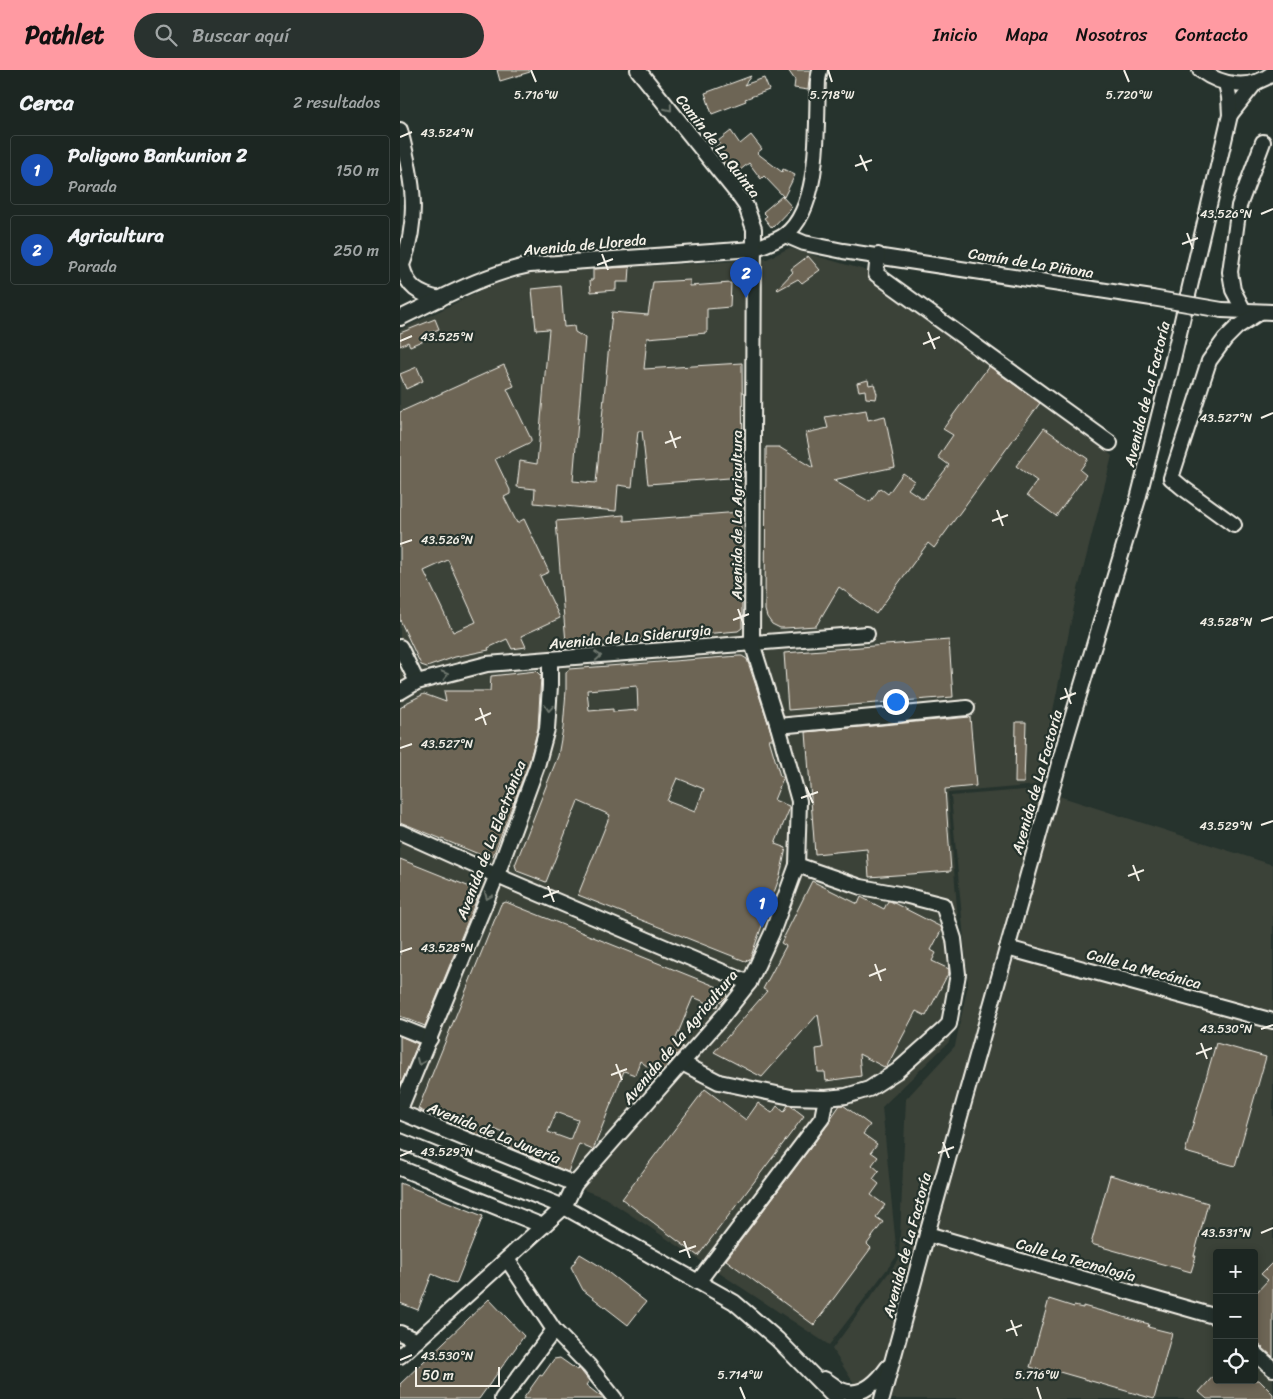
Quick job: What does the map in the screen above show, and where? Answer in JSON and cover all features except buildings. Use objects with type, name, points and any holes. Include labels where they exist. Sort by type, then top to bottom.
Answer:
[{"type":"street","name":"Camín de La Quinta","points":[[638,70],[746,206],[754,228],[754,249]]},
{"type":"street","points":[[785,235],[798,221],[807,200],[814,174],[820,70]]},
{"type":"street","points":[[1200,70],[1212,78],[1226,83],[1241,85],[1256,82],[1273,73]]},
{"type":"street","name":"Avenida de La Factoría","points":[[1230,115],[1256,82]]},
{"type":"street","name":"Avenida de La Factoría","points":[[882,1399],[1067,735],[1138,499],[1170,372],[1230,115],[1226,83]]},
{"type":"street","points":[[400,130],[413,188],[410,240],[401,268],[405,278],[416,290],[430,297],[440,299]]},
{"type":"street","points":[[1244,311],[1233,290],[1230,272],[1239,206],[1263,142]]},
{"type":"street","name":"Avenida de Lloreda","points":[[400,318],[492,275],[511,269],[530,265],[754,249],[785,235]]},
{"type":"street","name":"Camín de La Piñona","points":[[785,235],[804,243],[843,251],[1222,310],[1267,312]]},
{"type":"street","name":"Avenida de La Agricultura","points":[[564,1207],[575,1184],[723,1016],[749,983],[772,932],[797,865],[799,801],[752,643],[754,249]]},
{"type":"street","points":[[878,255],[876,274],[1110,443]]},
{"type":"street","points":[[1234,525],[1171,478],[1209,361],[1225,339],[1237,327],[1267,312]]},
{"type":"street","name":"Avenida de La Siderurgia","points":[[400,692],[417,682],[487,664],[867,634]]},
{"type":"street","points":[[400,647],[417,682]]},
{"type":"street","name":"Avenida de La Electrónica","points":[[400,1110],[497,875],[537,766],[547,729],[550,660]]},
{"type":"street","points":[[778,726],[967,708]]},
{"type":"street","points":[[400,832],[749,983]]},
{"type":"street","points":[[682,1063],[719,1082],[791,1097],[826,1098],[846,1096],[869,1089],[897,1071],[949,1024],[958,974],[954,939],[943,905],[904,895],[860,887],[797,865]]},
{"type":"street","name":"Calle La Mecánica","points":[[1007,948],[1273,1021]]},
{"type":"street","points":[[400,1027],[430,1039]]},
{"type":"street","points":[[698,1282],[822,1118],[826,1098]]},
{"type":"street","name":"Avenida de La Juvería","points":[[400,1110],[575,1184]]},
{"type":"street","points":[[400,1141],[564,1207],[734,1302],[777,1338],[836,1399]]},
{"type":"street","points":[[400,1168],[543,1226]]},
{"type":"street","points":[[400,1356],[564,1207]]},
{"type":"street","name":"Calle La Tecnología","points":[[927,1234],[1213,1316]]},
{"type":"street","points":[[507,1259],[554,1330],[589,1366],[615,1399]]},
{"type":"street","points":[[502,1399],[554,1330]]},
{"type":"street","points":[[400,1333],[417,1340]]},
{"type":"street","points":[[1258,1356],[1273,1369]]},
{"type":"street","points":[[802,1365],[842,1391],[854,1393],[866,1389],[878,1380],[892,1361]]},
{"type":"street","points":[[802,1365],[824,1399]]},
{"type":"shaded area","points":[[789,248],[885,276],[1096,441],[1112,456],[1076,597],[1038,785],[948,793],[963,985],[949,1042],[882,1107],[897,1256],[829,1345],[605,1198],[400,1120],[400,330],[495,284],[533,273],[767,259]]},
{"type":"shaded area","points":[[1037,789],[1273,865],[1273,1399],[864,1399],[832,1349],[899,1259],[906,1099],[955,1046],[968,984],[951,796]]},
{"type":"place","name":"Agricultura","points":[[746,298]]},
{"type":"place","name":"Poligono Bankunion 2","points":[[762,928]]}]
